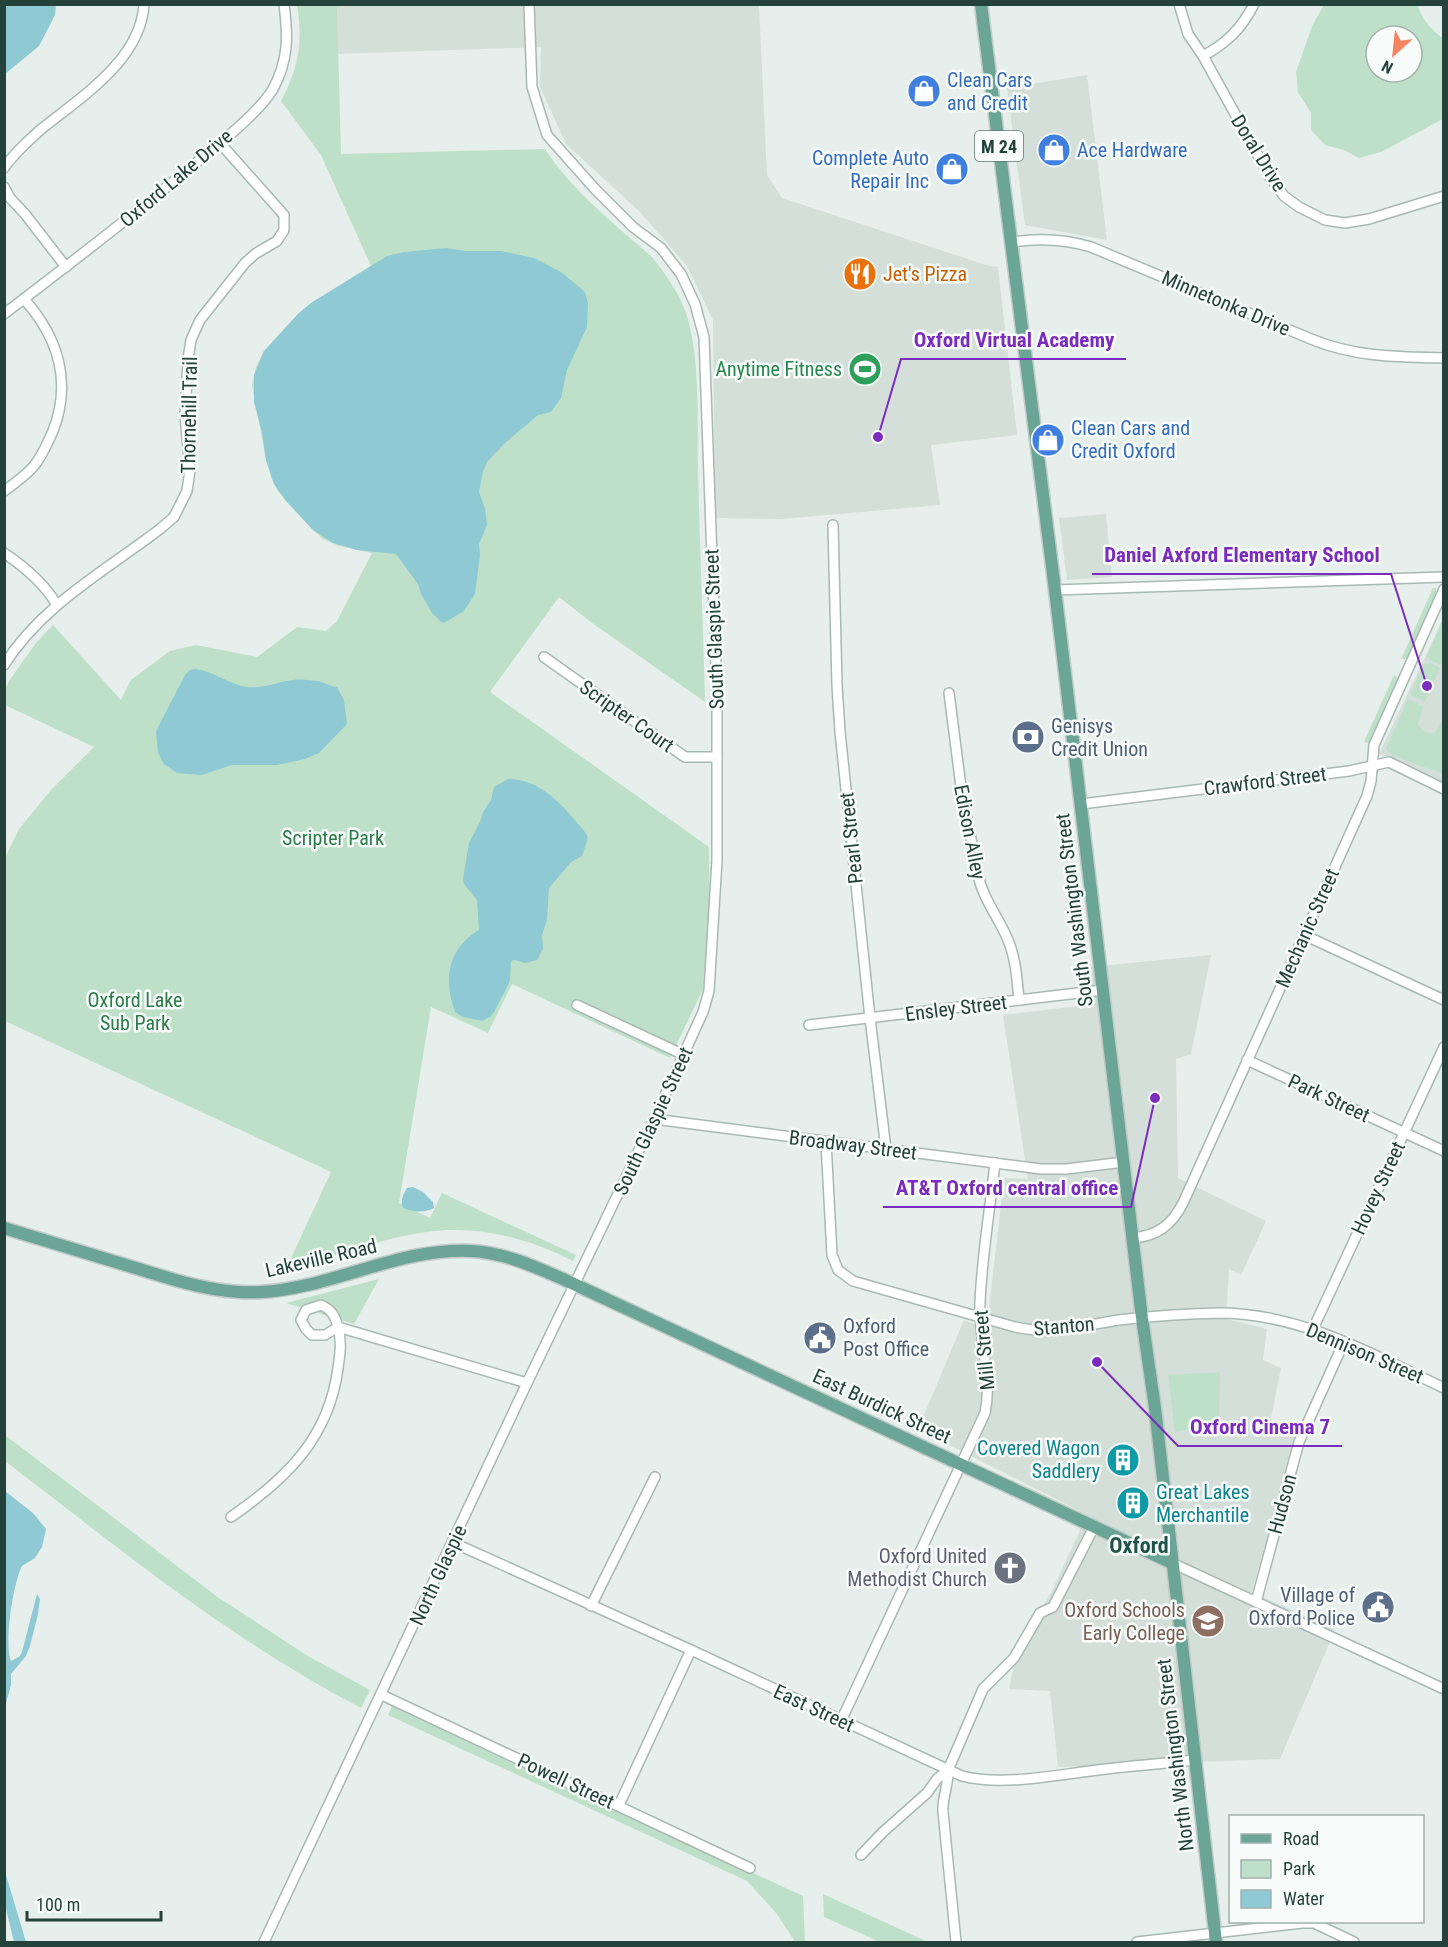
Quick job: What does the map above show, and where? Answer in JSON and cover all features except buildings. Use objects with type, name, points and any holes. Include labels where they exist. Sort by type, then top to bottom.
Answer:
[{"type":"main road","name":"M 24","points":[[981,4],[1012,247]]},
{"type":"main road","name":"South Washington Street","points":[[1012,247],[1142,1318],[1155,1408],[1172,1563]]},
{"type":"main road","name":"Lakeville Road","points":[[4,1228],[175,1280],[229,1292],[283,1290],[418,1255],[458,1251],[492,1253],[512,1258],[576,1285]]},
{"type":"main road","name":"East Burdick Street","points":[[576,1285],[1172,1563]]},
{"type":"main road","name":"North Washington Street","points":[[1172,1563],[1216,1938]]},
{"type":"street","points":[[4,168],[18,150],[108,74],[124,57],[138,32],[144,4]]},
{"type":"street","name":"Oxford Lake Drive","points":[[4,314],[220,144],[256,110],[273,90],[284,61],[288,41],[284,4]]},
{"type":"street","name":"South Glaspie Street","points":[[529,4],[532,87],[547,135],[595,189],[633,227],[661,248],[681,274],[695,304],[704,337],[717,757],[717,860],[709,991],[703,1012],[576,1285]]},
{"type":"street","name":"Doral Drive","points":[[1179,4],[1188,34],[1203,56],[1270,177],[1284,196],[1299,207],[1325,220],[1345,223],[1369,219],[1443,196]]},
{"type":"street","points":[[1203,56],[1220,47],[1241,28],[1254,4]]},
{"type":"street","name":"Thornehill Trail","points":[[4,665],[27,633],[57,605],[174,517],[187,491],[190,470],[185,416],[191,340],[200,320],[245,263],[277,242],[284,230],[284,215],[220,144]]},
{"type":"street","points":[[4,187],[9,198],[25,214],[66,267]]},
{"type":"street","name":"Minnetonka Drive","points":[[1012,247],[1030,240],[1057,240],[1091,247],[1341,350],[1377,356],[1443,358]]},
{"type":"street","points":[[4,491],[33,468],[45,450],[58,418],[62,392],[60,362],[52,341],[40,317],[24,299]]},
{"type":"street","name":"Pearl Street","points":[[833,525],[838,709],[886,1149]]},
{"type":"street","points":[[4,553],[32,574],[57,605]]},
{"type":"street","points":[[1055,590],[1443,577]]},
{"type":"street","name":"Mechanic Street","points":[[1133,1238],[1146,1237],[1158,1232],[1177,1215],[1367,796],[1376,739],[1443,589]]},
{"type":"street","name":"Scripter Court","points":[[544,657],[685,757],[717,757]]},
{"type":"street","name":"Edison Alley","points":[[949,693],[957,765],[978,875],[982,889],[1008,940],[1014,960],[1019,1000]]},
{"type":"street","name":"Crawford Street","points":[[1081,804],[1349,771],[1389,762],[1443,789]]},
{"type":"street","points":[[1304,935],[1443,1000]]},
{"type":"street","name":"Ensley Street","points":[[809,1024],[1103,990]]},
{"type":"street","points":[[577,1005],[684,1054]]},
{"type":"street","name":"Hovey Street","points":[[1313,1329],[1443,1047]]},
{"type":"street","name":"Park Street","points":[[1248,1059],[1443,1151]]},
{"type":"street","name":"Broadway Street","points":[[654,1119],[1055,1169],[1124,1162]]},
{"type":"street","name":"Stanton","points":[[826,1142],[831,1248],[835,1264],[846,1278],[1015,1327],[1039,1330],[1142,1318]]},
{"type":"street","name":"Mill Street","points":[[841,1721],[985,1413],[988,1398],[980,1304],[995,1163]]},
{"type":"street","name":"North Glaspie","points":[[264,1942],[454,1543],[527,1383],[576,1285]]},
{"type":"street","name":"Dennison Street","points":[[1142,1318],[1230,1314],[1313,1329],[1443,1388]]},
{"type":"street","points":[[231,1517],[261,1497],[288,1472],[316,1432],[329,1406],[336,1379],[341,1341],[339,1328],[527,1383]]},
{"type":"street","name":"Hudson","points":[[1256,1602],[1299,1442],[1344,1342]]},
{"type":"street","points":[[591,1605],[655,1477]]},
{"type":"street","points":[[861,1855],[927,1793],[936,1779],[948,1770],[983,1689],[1014,1658],[1040,1613],[1053,1607],[1094,1527]]},
{"type":"street","name":"East Street","points":[[454,1543],[692,1650],[948,1770],[975,1779],[993,1780],[1068,1774],[1195,1760]]},
{"type":"street","points":[[1172,1563],[1443,1689]]},
{"type":"street","points":[[619,1805],[692,1650]]},
{"type":"street","name":"Powell Street","points":[[382,1695],[750,1868]]},
{"type":"street","points":[[948,1770],[949,1778],[943,1800],[943,1812],[956,1942]]},
{"type":"street","points":[[1137,1942],[1216,1938],[1283,1924],[1314,1923],[1354,1942]]},
{"type":"shaded area","points":[[337,5],[759,5],[767,175],[782,198],[998,267],[1017,435],[931,445],[940,505],[782,519],[715,518],[713,320],[687,266],[640,212],[566,144],[540,87],[541,47],[338,54]]},
{"type":"shaded area","points":[[1087,75],[1107,240],[1025,225],[1007,88]]},
{"type":"shaded area","points":[[1106,514],[1112,577],[1067,580],[1059,518]]},
{"type":"shaded area","points":[[1443,619],[1443,785],[1379,754]]},
{"type":"shaded area","points":[[1211,955],[1191,1054],[1176,1059],[1178,1178],[1266,1221],[1241,1275],[1229,1269],[1226,1319],[1267,1329],[1263,1360],[1281,1368],[1269,1428],[1295,1434],[1252,1592],[1335,1630],[1280,1759],[1058,1767],[1050,1691],[1009,1689],[1018,1647],[1051,1593],[1087,1515],[918,1429],[964,1320],[991,1332],[989,1309],[1004,1178],[1028,1179],[1003,1015],[1095,1004],[1089,967]]},
{"type":"green space","name":"Scripter Park","points":[[297,5],[337,5],[341,154],[545,149],[581,193],[653,258],[680,298],[691,331],[697,392],[705,702],[592,623],[559,597],[490,692],[709,847],[710,957],[717,960],[670,1058],[512,984],[488,1033],[431,1007],[399,1203],[430,1218],[442,1193],[576,1255],[573,1261],[538,1246],[502,1235],[446,1230],[374,1243],[286,1269],[331,1172],[5,1021],[4,860],[19,829],[51,790],[94,747],[5,705],[5,689],[9,681],[36,643],[53,625],[121,700],[131,680],[170,651],[196,645],[257,657],[297,627],[326,631],[337,621],[372,553],[339,546],[323,539],[277,490],[266,460],[252,385],[256,367],[264,351],[298,314],[311,303],[371,266],[321,155],[281,101],[292,77],[298,54],[300,31]]},
{"type":"green space","points":[[1324,5],[1418,5],[1428,24],[1443,38],[1443,119],[1381,152],[1359,158],[1344,150],[1325,145],[1311,130],[1311,113],[1298,92],[1296,72],[1312,26]]},
{"type":"green space","points":[[1433,588],[1436,588],[1436,593],[1407,659],[1401,659]]},
{"type":"green space","points":[[1443,619],[1444,657],[1441,665],[1427,656]]},
{"type":"green space","points":[[1430,663],[1440,668],[1425,702],[1410,695],[1424,664]]},
{"type":"green space","points":[[1394,675],[1398,678],[1369,743],[1364,742]]},
{"type":"green space","points":[[1408,699],[1423,706],[1418,725],[1425,732],[1434,733],[1443,720],[1443,774],[1387,751],[1386,748]]},
{"type":"green space","points":[[379,1279],[354,1324],[286,1303]]},
{"type":"green space","points":[[1220,1372],[1219,1423],[1175,1432],[1168,1375]]},
{"type":"green space","points":[[5,1435],[219,1598],[308,1656],[370,1690],[361,1708],[313,1682],[222,1624],[91,1527],[5,1461]]},
{"type":"green space","points":[[392,1706],[803,1896],[805,1942],[795,1942],[777,1914],[747,1881],[388,1715]]},
{"type":"green space","points":[[823,1894],[928,1942],[880,1942],[824,1917]]},
{"type":"water","points":[[5,4],[56,5],[55,15],[39,46],[5,74]]},
{"type":"water","points":[[446,248],[466,251],[501,251],[534,258],[561,272],[585,292],[588,303],[587,327],[567,370],[561,398],[551,412],[538,415],[487,462],[479,492],[485,509],[487,525],[479,544],[480,555],[475,594],[464,611],[444,623],[432,613],[418,584],[396,554],[357,550],[333,543],[313,530],[286,501],[274,484],[266,460],[254,402],[254,375],[264,351],[311,303],[387,256]]},
{"type":"water","points":[[195,669],[247,687],[298,680],[319,681],[337,687],[344,700],[347,724],[319,753],[305,759],[277,765],[232,765],[202,775],[177,773],[164,764],[158,753],[156,731],[185,675]]},
{"type":"water","points":[[508,779],[528,782],[545,791],[567,811],[588,838],[582,856],[571,862],[549,888],[547,920],[542,935],[543,949],[537,960],[525,963],[511,961],[510,980],[507,987],[494,1012],[482,1021],[463,1017],[455,1012],[449,988],[449,976],[451,965],[460,946],[479,930],[477,900],[464,884],[463,879],[469,843],[491,800],[494,787]]},
{"type":"water","points":[[413,1187],[423,1192],[433,1202],[434,1208],[418,1211],[403,1208],[404,1193],[407,1188]]},
{"type":"water","points":[[5,1491],[34,1514],[46,1529],[42,1547],[35,1558],[22,1566],[16,1586],[10,1614],[8,1641],[11,1661],[20,1656],[22,1652],[37,1594],[40,1599],[30,1646],[26,1656],[11,1674],[11,1685],[5,1707]]},
{"type":"water","points":[[4,1863],[26,1942],[14,1942],[5,1905]]},
{"type":"place","name":"Clean Cars and Credit","points":[[924,91]]},
{"type":"place","name":"Ace Hardware","points":[[1054,150]]},
{"type":"place","name":"Complete Auto Repair Inc","points":[[952,169]]},
{"type":"place","name":"Jet's Pizza","points":[[860,274]]},
{"type":"place","name":"Anytime Fitness","points":[[865,369]]},
{"type":"place","name":"Oxford Virtual Academy","points":[[878,437]]},
{"type":"place","name":"Clean Cars and Credit Oxford","points":[[1048,440]]},
{"type":"place","name":"Daniel Axford Elementary School","points":[[1427,686]]},
{"type":"place","name":"Genisys Credit Union","points":[[1028,737]]},
{"type":"place","name":"AT&T Oxford central office","points":[[1155,1098]]},
{"type":"place","name":"Oxford Post Office","points":[[820,1338]]},
{"type":"place","name":"Oxford Cinema 7","points":[[1097,1362]]},
{"type":"place","name":"Covered Wagon Saddlery","points":[[1123,1460]]},
{"type":"place","name":"Great Lakes Merchantile","points":[[1133,1503]]},
{"type":"place","name":"Oxford United Methodist Church","points":[[1010,1568]]},
{"type":"place","name":"Village of Oxford Police","points":[[1378,1607]]},
{"type":"place","name":"Oxford Schools Early College","points":[[1208,1621]]},
{"type":"district","name":"Oxford","points":[[1139,1545]]},
{"type":"park label","name":"Oxford Lake Sub Park","points":[[135,1012]]}]
